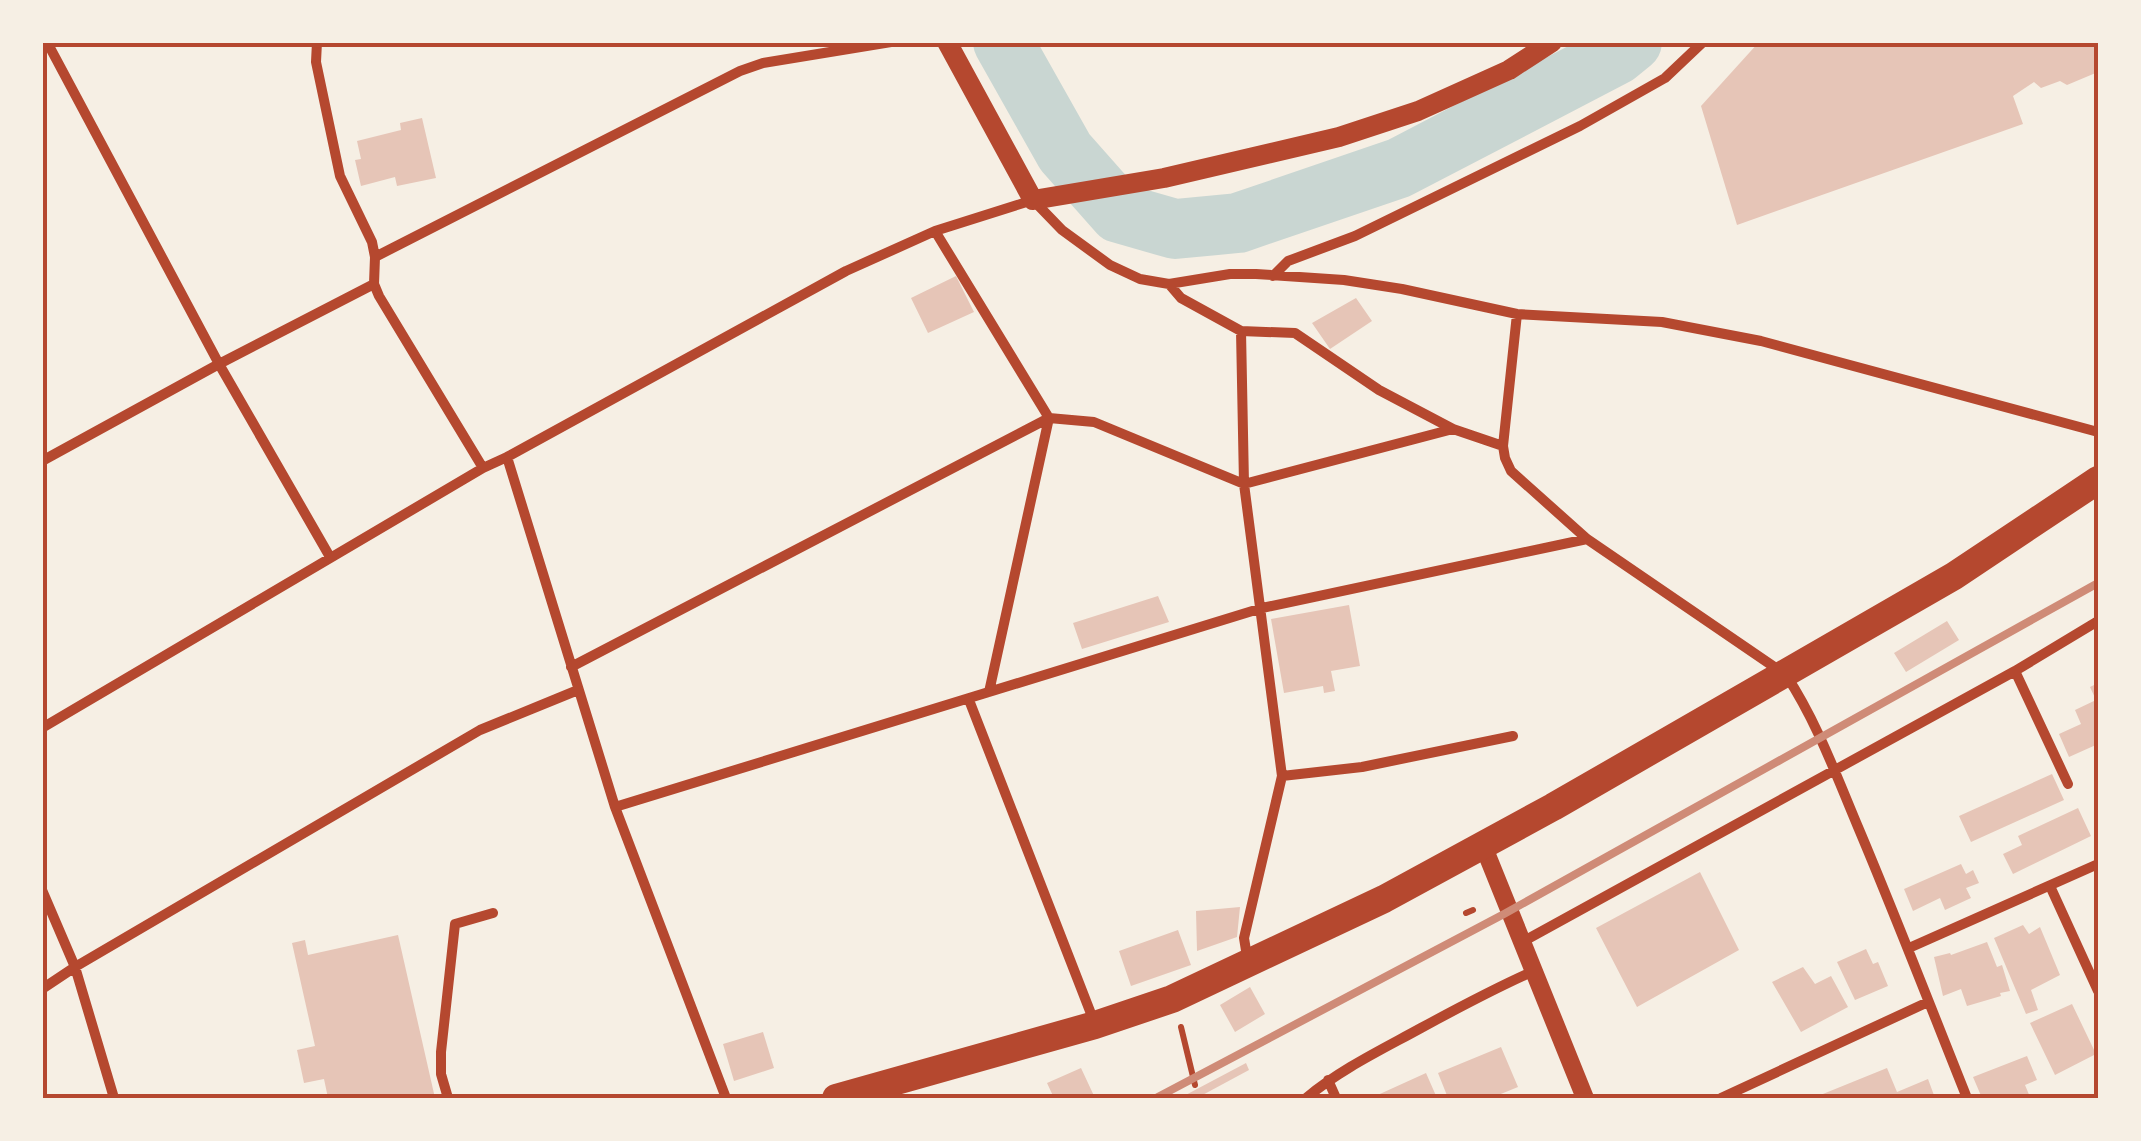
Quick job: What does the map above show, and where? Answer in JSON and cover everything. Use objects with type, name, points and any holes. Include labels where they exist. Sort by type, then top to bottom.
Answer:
[{"type":"highway","points":[[836,1098],[1095,1025],[1172,999],[1384,900],[1954,576],[2098,480]]},
{"type":"main road","points":[[947,42],[1040,198],[1164,178],[1339,137],[1418,111],[1508,70],[1552,42]]},
{"type":"street","points":[[47,42],[219,364],[330,556]]},
{"type":"street","points":[[316,42],[316,62],[340,176],[372,242],[374,284],[483,468]]},
{"type":"street","points":[[375,257],[740,70],[891,42]]},
{"type":"street","points":[[1272,276],[1288,261],[1356,236],[1580,126],[1665,78],[1703,42]]},
{"type":"street","points":[[42,728],[483,468],[846,271],[935,231],[1040,198],[1062,230],[1110,264],[1140,279],[1168,284],[1230,274],[1344,280],[1517,314],[1662,322],[1761,341],[2098,432]]},
{"type":"street","points":[[935,231],[1049,418],[989,692]]},
{"type":"street","points":[[42,461],[374,284]]},
{"type":"street","points":[[1168,284],[1180,298],[1241,331],[1295,333],[1379,390],[1452,429],[1503,446]]},
{"type":"street","points":[[1517,314],[1503,446],[1511,471],[1587,539],[1786,674],[1804,702],[1834,769],[1967,1098]]},
{"type":"street","points":[[1241,331],[1244,484],[1282,776],[1244,938],[1248,964]]},
{"type":"street","points":[[571,667],[1049,418],[1094,422],[1244,484],[1452,429]]},
{"type":"street","points":[[506,457],[615,807],[726,1098]]},
{"type":"street","points":[[615,807],[1262,608],[1587,539]]},
{"type":"street","points":[[1522,942],[2015,671],[2098,621]]},
{"type":"street","points":[[2015,671],[2068,784]]},
{"type":"street","points":[[42,990],[480,730],[578,690]]},
{"type":"street","points":[[969,700],[1095,1025]]},
{"type":"street","points":[[1282,776],[1362,768],[1513,736]]},
{"type":"street","points":[[1483,845],[1585,1098]]},
{"type":"street","points":[[1909,948],[2098,864]]},
{"type":"street","points":[[2050,886],[2098,991]]},
{"type":"street","points":[[42,890],[75,967],[114,1098]]},
{"type":"street","points":[[448,1098],[441,1074],[441,1052],[455,924],[493,914]]},
{"type":"street","points":[[1306,1098],[1353,1064],[1534,971]]},
{"type":"street","points":[[1721,1098],[1928,1002]]},
{"type":"street","points":[[1328,1080],[1336,1098]]},
{"type":"path","points":[[1179,1016],[1195,1084]]},
{"type":"building","points":[[1759,42],[2098,42],[2098,72],[2067,85],[2060,81],[2041,88],[2034,82],[2013,96],[2023,124],[1737,225],[1701,106]]},
{"type":"building","points":[[422,118],[436,178],[397,186],[395,177],[361,186],[355,160],[361,159],[357,141],[401,130],[400,123]]},
{"type":"building","points":[[956,276],[974,312],[928,333],[911,298]]},
{"type":"building","points":[[1356,298],[1372,321],[1330,349],[1312,323]]},
{"type":"building","points":[[1158,596],[1169,622],[1082,649],[1073,623]]},
{"type":"building","points":[[1349,605],[1360,666],[1331,671],[1335,691],[1324,693],[1323,686],[1284,693],[1271,619]]},
{"type":"building","points":[[1947,621],[1959,640],[1906,672],[1894,653]]},
{"type":"building","points":[[2098,683],[2098,744],[2069,757],[2059,734],[2081,724],[2075,710],[2096,700],[2090,687]]},
{"type":"building","points":[[2052,774],[2064,800],[1971,842],[1959,816]]},
{"type":"building","points":[[2078,808],[2091,836],[2013,874],[2003,854],[2022,845],[2018,836]]},
{"type":"building","points":[[1961,864],[1966,874],[1973,870],[1979,883],[1966,888],[1971,898],[1945,910],[1940,898],[1913,911],[1904,889]]},
{"type":"building","points":[[1700,872],[1739,950],[1637,1007],[1596,928]]},
{"type":"building","points":[[1240,907],[1237,937],[1197,951],[1196,911]]},
{"type":"building","points":[[2023,925],[2029,934],[2040,927],[2060,975],[2031,990],[2038,1010],[2026,1014],[1994,938]]},
{"type":"building","points":[[1178,930],[1191,965],[1131,986],[1119,951]]},
{"type":"building","points":[[398,935],[435,1098],[328,1098],[324,1079],[304,1083],[297,1050],[315,1046],[292,943],[305,940],[308,955]]},
{"type":"building","points":[[1987,942],[1997,967],[2002,965],[2010,991],[1967,1006],[1961,989],[1943,996],[1934,957]]},
{"type":"building","points":[[1866,949],[1873,964],[1878,962],[1888,986],[1855,1000],[1837,962]]},
{"type":"building","points":[[1803,967],[1815,984],[1831,976],[1848,1007],[1801,1032],[1772,982]]},
{"type":"building","points":[[1250,987],[1265,1014],[1235,1032],[1220,1005]]},
{"type":"building","points":[[2072,1004],[2096,1054],[2055,1075],[2030,1023]]},
{"type":"building","points":[[763,1032],[774,1068],[734,1081],[723,1044]]},
{"type":"building","points":[[1501,1047],[1518,1087],[1491,1098],[1448,1098],[1438,1073]]},
{"type":"building","points":[[2027,1056],[2037,1080],[2025,1085],[2030,1097],[1982,1098],[1973,1077]]},
{"type":"building","points":[[1246,1063],[1249,1070],[1197,1098],[1180,1098]]},
{"type":"building","points":[[1081,1068],[1095,1098],[1054,1098],[1047,1083]]},
{"type":"building","points":[[1887,1068],[1897,1092],[1928,1079],[1935,1098],[1813,1098]]},
{"type":"building","points":[[1426,1073],[1437,1098],[1371,1098]]},
{"type":"waterway","points":[[1003,42],[1065,152],[1119,213],[1175,229],[1238,223],[1399,168],[1616,55],[1632,42]]},
{"type":"railway","points":[[1156,1098],[1504,914],[2098,583]]}]
